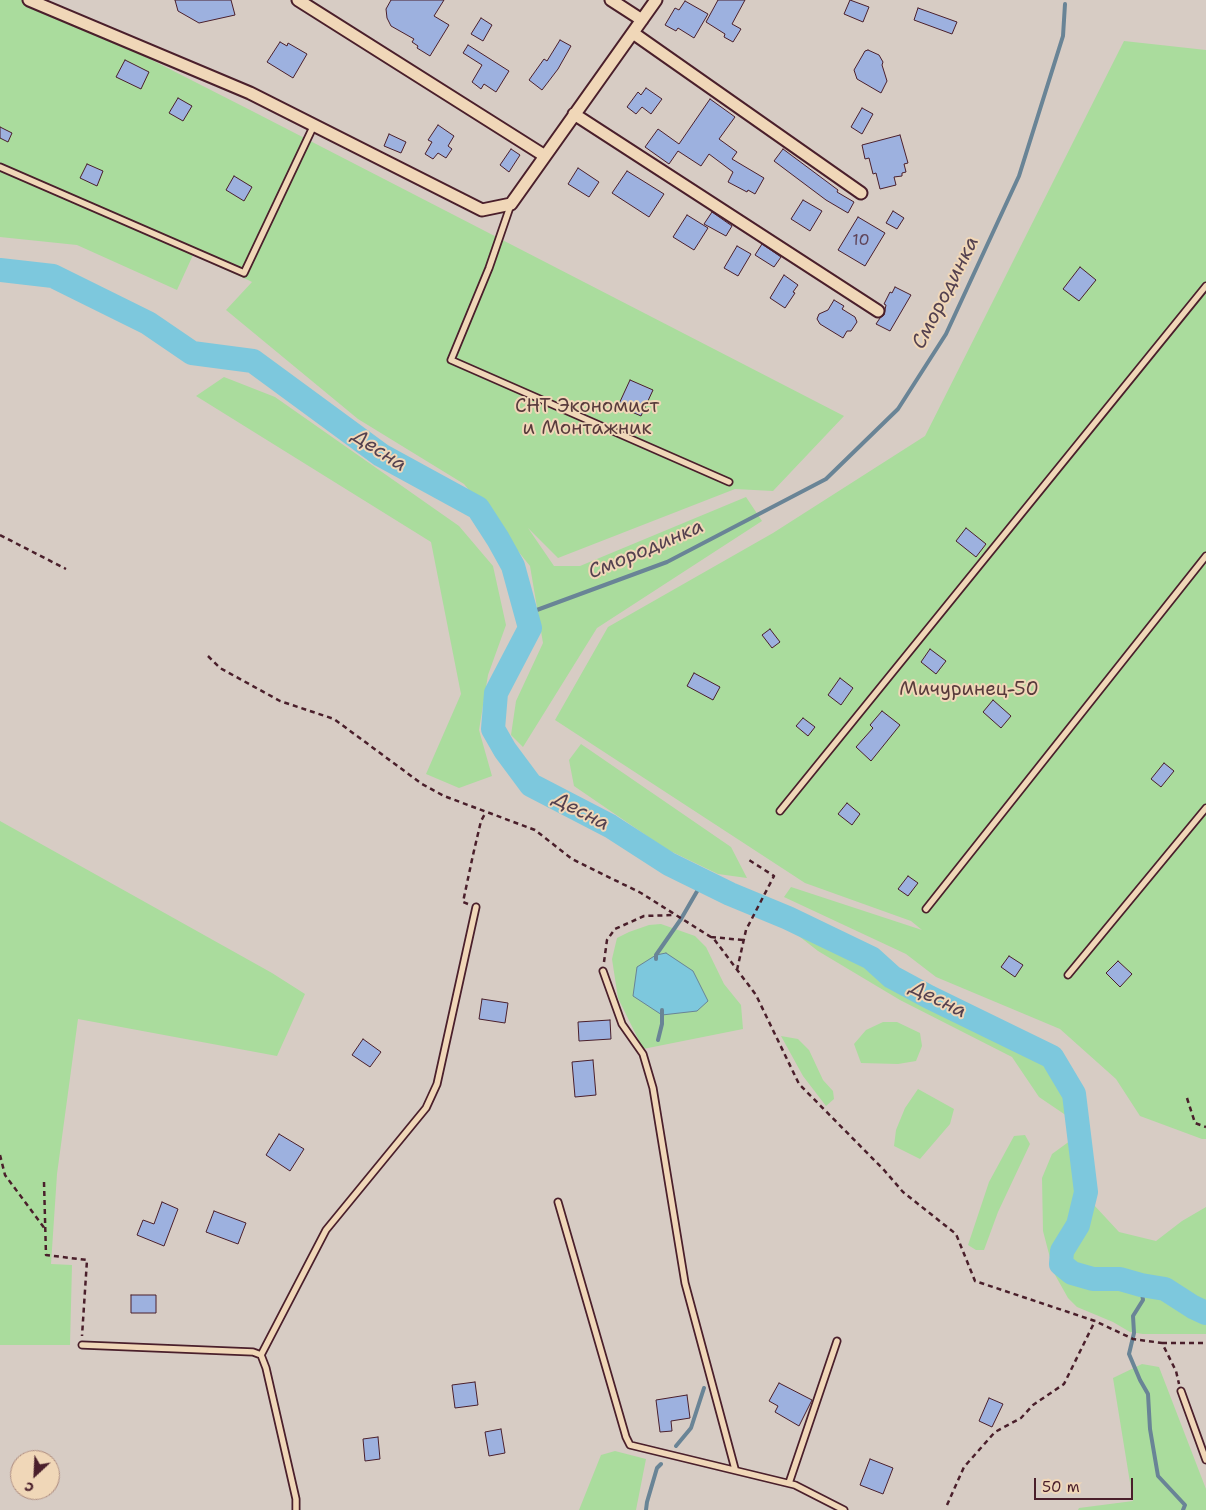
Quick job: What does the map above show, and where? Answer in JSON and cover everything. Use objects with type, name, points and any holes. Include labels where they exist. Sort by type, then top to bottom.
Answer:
[{"type":"street","points":[[29,0],[250,93],[482,210],[511,204],[656,0]]},
{"type":"street","points":[[298,0],[545,156]]},
{"type":"street","points":[[611,0],[642,20]]},
{"type":"street","points":[[633,33],[861,192]]},
{"type":"street","points":[[574,114],[878,311]]},
{"type":"lane","points":[[0,167],[244,273],[314,125]]},
{"type":"lane","points":[[511,204],[489,268],[451,360],[729,482]]},
{"type":"lane","points":[[780,811],[1206,286]]},
{"type":"lane","points":[[926,909],[1206,556]]},
{"type":"lane","points":[[1068,975],[1206,808]]},
{"type":"lane","points":[[261,1355],[326,1230],[426,1108],[436,1084],[476,907]]},
{"type":"lane","points":[[603,971],[622,1024],[644,1054],[653,1088],[684,1283],[735,1469]]},
{"type":"lane","points":[[558,1202],[626,1437],[630,1445],[795,1484],[844,1510]]},
{"type":"lane","points":[[789,1483],[837,1341]]},
{"type":"lane","points":[[82,1346],[253,1352],[261,1355],[266,1368],[296,1499],[296,1510]]},
{"type":"lane","points":[[1181,1391],[1206,1460]]},
{"type":"path","points":[[0,535],[66,569]]},
{"type":"path","points":[[208,656],[220,668],[280,701],[334,719],[422,784],[444,796],[535,830],[572,859],[641,893],[714,939],[756,995],[799,1084],[884,1170],[903,1192],[956,1234],[975,1281],[1095,1321],[1133,1339],[1162,1343],[1206,1343]]},
{"type":"path","points":[[476,907],[463,902],[481,821],[486,812]]},
{"type":"path","points":[[737,970],[746,930],[774,876],[749,860]]},
{"type":"path","points":[[603,971],[607,940],[615,929],[644,916],[675,915]]},
{"type":"path","points":[[710,937],[743,940]]},
{"type":"path","points":[[1187,1098],[1195,1123],[1206,1127]]},
{"type":"path","points":[[0,1155],[6,1175],[45,1230]]},
{"type":"path","points":[[44,1182],[46,1255],[87,1260],[82,1346]]},
{"type":"path","points":[[947,1505],[964,1467],[995,1432],[1021,1418],[1033,1405],[1064,1384],[1095,1321]]},
{"type":"path","points":[[1162,1343],[1176,1371]]},
{"type":"green space","name":"СНТ Экономист и Монтажник","points":[[0,0],[34,0],[844,416],[773,491],[735,489],[558,558],[528,528],[554,566],[580,566],[746,497],[762,521],[597,628],[523,747],[511,735],[516,701],[543,643],[530,566],[464,484],[358,419],[226,310],[252,282],[193,255],[177,290],[77,245],[0,237]]},
{"type":"green space","name":"Мичуринец-50","points":[[1124,41],[1206,50],[1206,1139],[1140,1116],[1116,1079],[1060,1029],[936,977],[906,954],[784,897],[791,887],[922,930],[911,921],[805,883],[555,720],[608,627],[773,533],[925,436]]},
{"type":"green space","points":[[224,377],[275,397],[459,526],[493,566],[506,625],[488,675],[479,730],[492,776],[459,788],[426,774],[461,694],[431,542],[196,396]]},
{"type":"green space","points":[[581,744],[731,847],[747,878],[718,874],[666,849],[574,786],[569,760]]},
{"type":"green space","points":[[0,821],[272,973],[305,994],[277,1056],[78,1019],[57,1174],[51,1264],[72,1265],[70,1345],[0,1345]]},
{"type":"green space","points":[[786,911],[817,926],[891,981],[1050,1059],[1069,1093],[1071,1107],[1067,1116],[1039,1097],[1012,1057],[900,1000],[818,951],[786,926]]},
{"type":"green space","points":[[661,924],[695,936],[706,947],[724,984],[741,1005],[743,1029],[643,1049],[618,998],[612,959],[617,938],[649,925]]},
{"type":"green space","points":[[883,1022],[897,1022],[920,1033],[922,1046],[916,1061],[898,1064],[861,1063],[854,1044],[866,1030]]},
{"type":"green space","points":[[781,1036],[798,1039],[809,1050],[823,1080],[833,1091],[834,1099],[826,1106],[803,1076]]},
{"type":"green space","points":[[918,1089],[954,1109],[950,1124],[920,1159],[894,1146],[896,1130],[905,1108]]},
{"type":"green space","points":[[1025,1135],[1030,1144],[998,1212],[984,1250],[976,1250],[968,1245],[989,1182],[1014,1136]]},
{"type":"green space","points":[[1074,1138],[1081,1191],[1119,1232],[1156,1241],[1182,1221],[1206,1207],[1206,1334],[1143,1334],[1130,1332],[1113,1322],[1077,1307],[1068,1298],[1054,1273],[1043,1231],[1042,1178],[1052,1154]]},
{"type":"green space","points":[[1142,1364],[1159,1367],[1206,1489],[1206,1510],[1078,1510],[1079,1508],[1133,1501],[1113,1378]]},
{"type":"green space","points":[[615,1451],[646,1459],[636,1510],[579,1510],[601,1455]]},
{"type":"water","points":[[666,953],[693,971],[708,1001],[697,1011],[662,1015],[633,996],[637,967],[656,955]]},
{"type":"building","points":[[175,0],[231,0],[235,15],[199,23],[178,11]]},
{"type":"building","points":[[391,0],[444,0],[434,16],[449,25],[430,56],[417,48],[418,46],[412,42],[414,39],[391,26],[387,18],[386,9]]},
{"type":"building","points":[[718,0],[745,0],[732,24],[741,29],[733,42],[724,37],[725,34],[706,22]]},
{"type":"building","points":[[850,0],[869,7],[863,22],[844,14]]},
{"type":"building","points":[[685,1],[708,14],[694,38],[678,28],[676,31],[665,25],[675,8],[679,10]]},
{"type":"building","points":[[918,8],[957,22],[952,34],[914,20]]},
{"type":"building","points":[[481,18],[492,25],[483,41],[471,34]]},
{"type":"building","points":[[560,40],[571,46],[558,69],[542,90],[529,80],[544,59],[547,61]]},
{"type":"building","points":[[280,42],[287,46],[288,43],[307,54],[293,78],[267,62]]},
{"type":"building","points":[[468,45],[509,71],[496,92],[484,84],[481,89],[472,82],[482,65],[463,53]]},
{"type":"building","points":[[868,50],[879,55],[883,62],[882,65],[887,81],[881,93],[857,79],[854,70],[865,51]]},
{"type":"building","points":[[125,60],[149,72],[141,89],[116,77]]},
{"type":"building","points":[[646,88],[662,99],[651,114],[642,107],[636,114],[627,107],[638,92],[641,95]]},
{"type":"building","points":[[178,98],[192,106],[183,121],[169,113]]},
{"type":"building","points":[[710,99],[735,117],[719,139],[737,152],[732,159],[764,178],[755,194],[728,182],[733,172],[709,154],[701,166],[678,151],[669,164],[645,147],[658,129],[679,144]]},
{"type":"building","points":[[862,108],[873,114],[862,134],[851,127]]},
{"type":"building","points":[[438,125],[454,136],[448,146],[452,149],[446,158],[438,153],[433,159],[425,154],[432,142],[428,140]]},
{"type":"building","points":[[0,127],[12,133],[8,142],[0,138]]},
{"type":"building","points":[[389,134],[406,142],[401,153],[384,146]]},
{"type":"building","points":[[900,135],[908,163],[904,164],[906,172],[902,173],[902,176],[894,177],[896,185],[880,189],[876,173],[873,174],[869,158],[865,159],[862,145]]},
{"type":"building","points":[[511,149],[520,155],[509,172],[500,165]]},
{"type":"building","points":[[783,149],[838,190],[837,192],[854,202],[848,213],[826,200],[774,161]]},
{"type":"building","points":[[87,164],[103,171],[97,186],[80,178]]},
{"type":"building","points":[[578,168],[599,182],[589,197],[568,184]]},
{"type":"building","points":[[627,171],[664,194],[649,217],[612,193]]},
{"type":"building","points":[[234,176],[252,187],[244,201],[226,190]]},
{"type":"building","points":[[803,200],[822,211],[810,231],[791,219]]},
{"type":"building","points":[[893,211],[904,218],[897,229],[886,223]]},
{"type":"building","points":[[712,212],[732,226],[726,236],[704,224]]},
{"type":"building","points":[[687,215],[708,228],[694,250],[673,237]]},
{"type":"building","points":[[858,217],[885,233],[865,266],[838,250]]},
{"type":"building","points":[[762,244],[781,257],[774,267],[755,255]]},
{"type":"building","points":[[737,246],[751,254],[738,276],[724,268]]},
{"type":"building","points":[[1080,267],[1096,280],[1079,301],[1063,289]]},
{"type":"building","points":[[784,275],[798,285],[785,308],[770,298]]},
{"type":"building","points":[[895,287],[911,295],[890,331],[876,324],[884,315],[886,305],[884,304]]},
{"type":"building","points":[[834,300],[844,306],[842,309],[855,317],[857,322],[851,331],[847,331],[843,338],[820,324],[817,319],[819,314],[828,310]]},
{"type":"building","points":[[630,380],[653,390],[641,416],[618,406]]},
{"type":"building","points":[[966,528],[986,544],[976,557],[956,541]]},
{"type":"building","points":[[770,629],[780,642],[772,648],[762,635]]},
{"type":"building","points":[[930,649],[946,661],[936,674],[921,662]]},
{"type":"building","points":[[694,673],[720,687],[713,700],[687,686]]},
{"type":"building","points":[[840,678],[853,688],[841,705],[828,695]]},
{"type":"building","points":[[993,700],[1011,716],[1001,728],[983,712]]},
{"type":"building","points":[[882,711],[900,725],[871,761],[856,747],[873,728],[870,725]]},
{"type":"building","points":[[803,718],[815,727],[808,736],[796,726]]},
{"type":"building","points":[[1164,763],[1174,771],[1161,787],[1151,779]]},
{"type":"building","points":[[847,803],[860,814],[852,825],[838,814]]},
{"type":"building","points":[[908,876],[918,883],[908,896],[898,889]]},
{"type":"building","points":[[1009,956],[1023,965],[1015,977],[1001,967]]},
{"type":"building","points":[[1118,961],[1132,974],[1120,987],[1106,973]]},
{"type":"building","points":[[482,999],[508,1003],[505,1023],[479,1019]]},
{"type":"building","points":[[610,1020],[611,1039],[579,1041],[578,1022]]},
{"type":"building","points":[[363,1039],[381,1052],[370,1067],[352,1055]]},
{"type":"building","points":[[593,1060],[596,1095],[575,1097],[572,1062]]},
{"type":"building","points":[[279,1134],[304,1149],[290,1171],[266,1155]]},
{"type":"building","points":[[162,1202],[178,1209],[164,1246],[137,1235],[143,1220],[154,1224]]},
{"type":"building","points":[[214,1211],[246,1223],[238,1244],[206,1232]]},
{"type":"building","points":[[131,1295],[156,1295],[156,1313],[131,1313]]},
{"type":"building","points":[[475,1382],[478,1405],[455,1408],[452,1385]]},
{"type":"building","points":[[779,1383],[812,1400],[799,1426],[775,1412],[778,1406],[769,1401]]},
{"type":"building","points":[[687,1395],[690,1418],[671,1421],[672,1431],[660,1432],[656,1400]]},
{"type":"building","points":[[989,1398],[1003,1404],[992,1427],[979,1421]]},
{"type":"building","points":[[501,1429],[505,1453],[489,1456],[485,1432]]},
{"type":"building","points":[[378,1437],[380,1459],[365,1461],[363,1439]]},
{"type":"building","points":[[870,1459],[893,1468],[883,1494],[860,1485]]},
{"type":"waterway","name":"Смородинка","points":[[526,614],[667,562],[826,479],[898,409],[946,334],[1019,176],[1063,36],[1065,4]]},
{"type":"waterway","name":"Десна","points":[[0,270],[53,276],[148,323],[192,353],[253,361],[381,455],[478,508],[513,566],[530,628],[496,693],[493,729],[505,750],[531,785],[610,826],[669,864],[871,958],[892,977],[1052,1057],[1074,1094],[1086,1192],[1078,1225],[1062,1251],[1061,1264],[1072,1273],[1093,1279],[1120,1279],[1165,1289],[1206,1313]]},
{"type":"waterway","points":[[656,959],[656,955],[681,919],[703,881]]},
{"type":"waterway","points":[[658,1040],[662,1024],[662,1010]]},
{"type":"waterway","points":[[1141,1285],[1143,1300],[1133,1316],[1134,1333],[1129,1354],[1148,1394],[1150,1429],[1158,1476],[1185,1505],[1183,1510]]},
{"type":"waterway","points":[[676,1446],[691,1428],[704,1388]]},
{"type":"waterway","points":[[646,1510],[657,1468],[661,1464]]}]
